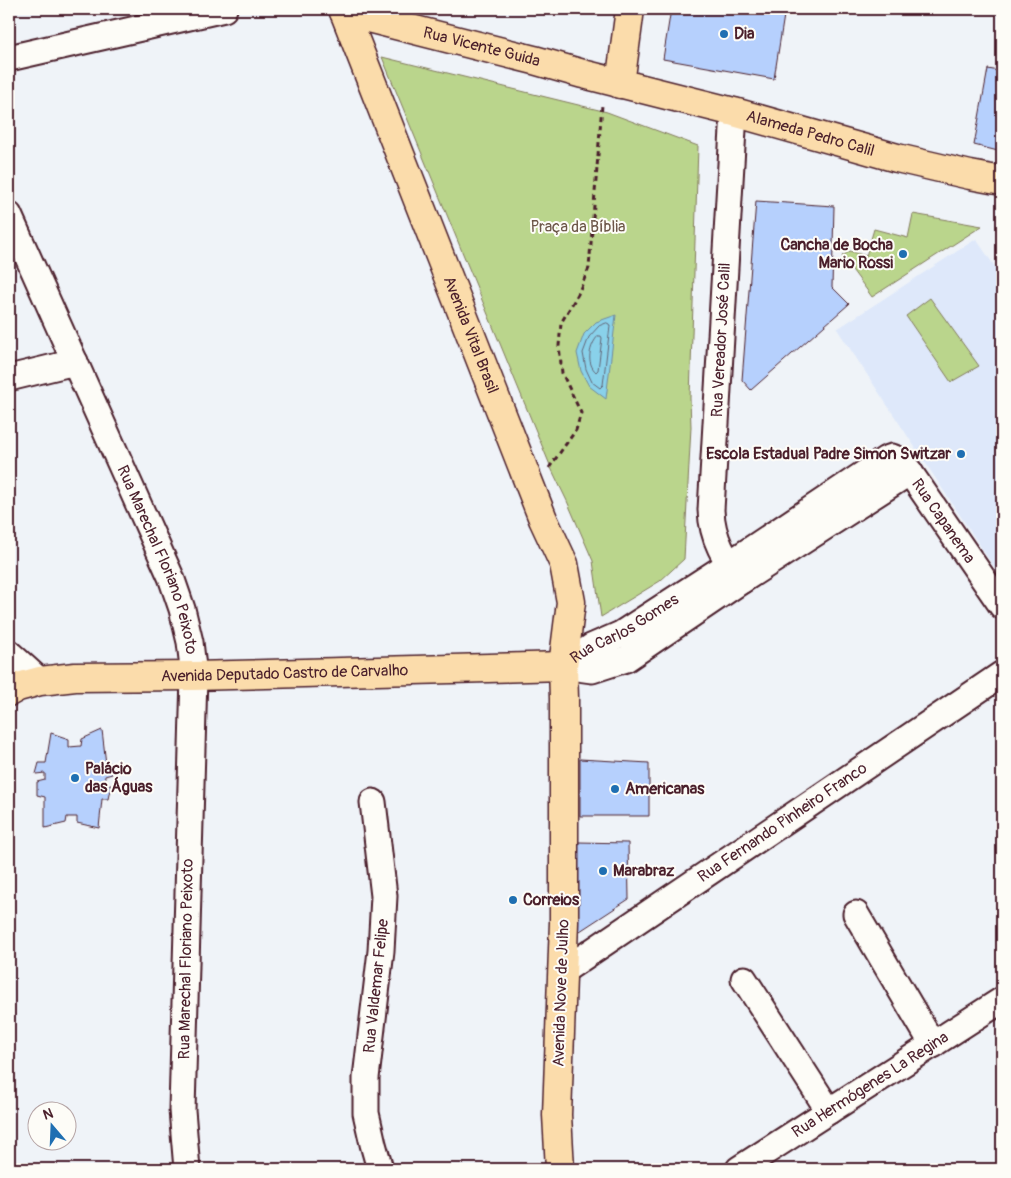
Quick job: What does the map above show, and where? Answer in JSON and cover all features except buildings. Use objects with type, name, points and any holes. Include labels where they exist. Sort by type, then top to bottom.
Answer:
[{"type":"main road","points":[[620,84],[630,9]]},
{"type":"main road","name":"Rua Vicente Guida","points":[[343,10],[620,84]]},
{"type":"main road","name":"Avenida Vital Brasil","points":[[343,10],[543,519],[564,564],[571,602],[563,666]]},
{"type":"main road","name":"Alameda Pedro Calil","points":[[620,84],[734,112],[897,158],[1002,181]]},
{"type":"main road","name":"Avenida Deputado Castro de Carvalho","points":[[9,692],[18,687],[40,681],[75,677],[194,676],[563,666]]},
{"type":"main road","name":"Avenida Nove de Julho","points":[[560,1169],[556,1115],[563,971],[563,666]]},
{"type":"street","points":[[9,58],[224,9]]},
{"type":"street","name":"Rua Vereador José Calil","points":[[734,112],[711,522],[716,540],[735,573]]},
{"type":"street","name":"Rua Marechal Floriano Peixoto","points":[[9,215],[171,577],[182,609],[190,642],[194,676],[182,1110],[187,1169]]},
{"type":"street","points":[[9,378],[75,362]]},
{"type":"street","name":"Rua Carlos Gomes","points":[[563,666],[592,670],[626,659],[735,573],[886,459],[892,457],[906,466]]},
{"type":"street","name":"Rua Capanema","points":[[906,466],[1002,606]]},
{"type":"street","points":[[9,653],[40,681]]},
{"type":"street","name":"Rua Fernando Pinheiro Franco","points":[[563,971],[1002,674]]},
{"type":"street","name":"Rua Valdemar Felipe","points":[[373,802],[384,896],[381,951],[366,1078],[366,1113],[380,1169]]},
{"type":"street","points":[[856,914],[933,1045]]},
{"type":"street","points":[[744,979],[829,1111]]},
{"type":"street","name":"Rua Hermógenes La Regina","points":[[739,1169],[1002,1000]]},
{"type":"path","points":[[546,471],[576,430],[581,413],[562,374],[559,346],[561,323],[578,294],[589,268],[602,105]]},
{"type":"shaded area","name":"Escola Estadual Padre Simon Switzar","points":[[976,239],[1002,277],[1002,579],[837,329]]},
{"type":"green space","name":"Praça da Bíblia","points":[[382,57],[607,112],[698,146],[690,398],[691,427],[684,559],[660,581],[601,617],[593,561],[552,470]]},
{"type":"green space","name":"Cancha de Bocha Mario Rossi","points":[[913,214],[982,226],[872,297],[842,256],[850,251],[866,256],[874,229],[908,238]]},
{"type":"green space","points":[[930,298],[979,366],[951,382],[906,316]]},
{"type":"water","points":[[616,315],[606,399],[589,386],[581,371],[577,353],[584,334],[596,322]]},
{"type":"place","name":"Dia","points":[[724,34]]},
{"type":"place","name":"Cancha de Bocha Mario Rossi","points":[[903,254]]},
{"type":"place","name":"Escola Estadual Padre Simon Switzar","points":[[961,454]]},
{"type":"place","name":"Palácio das Águas","points":[[75,778]]},
{"type":"place","name":"Americanas","points":[[615,789]]},
{"type":"place","name":"Marabraz","points":[[603,871]]},
{"type":"place","name":"Correios","points":[[513,900]]}]
